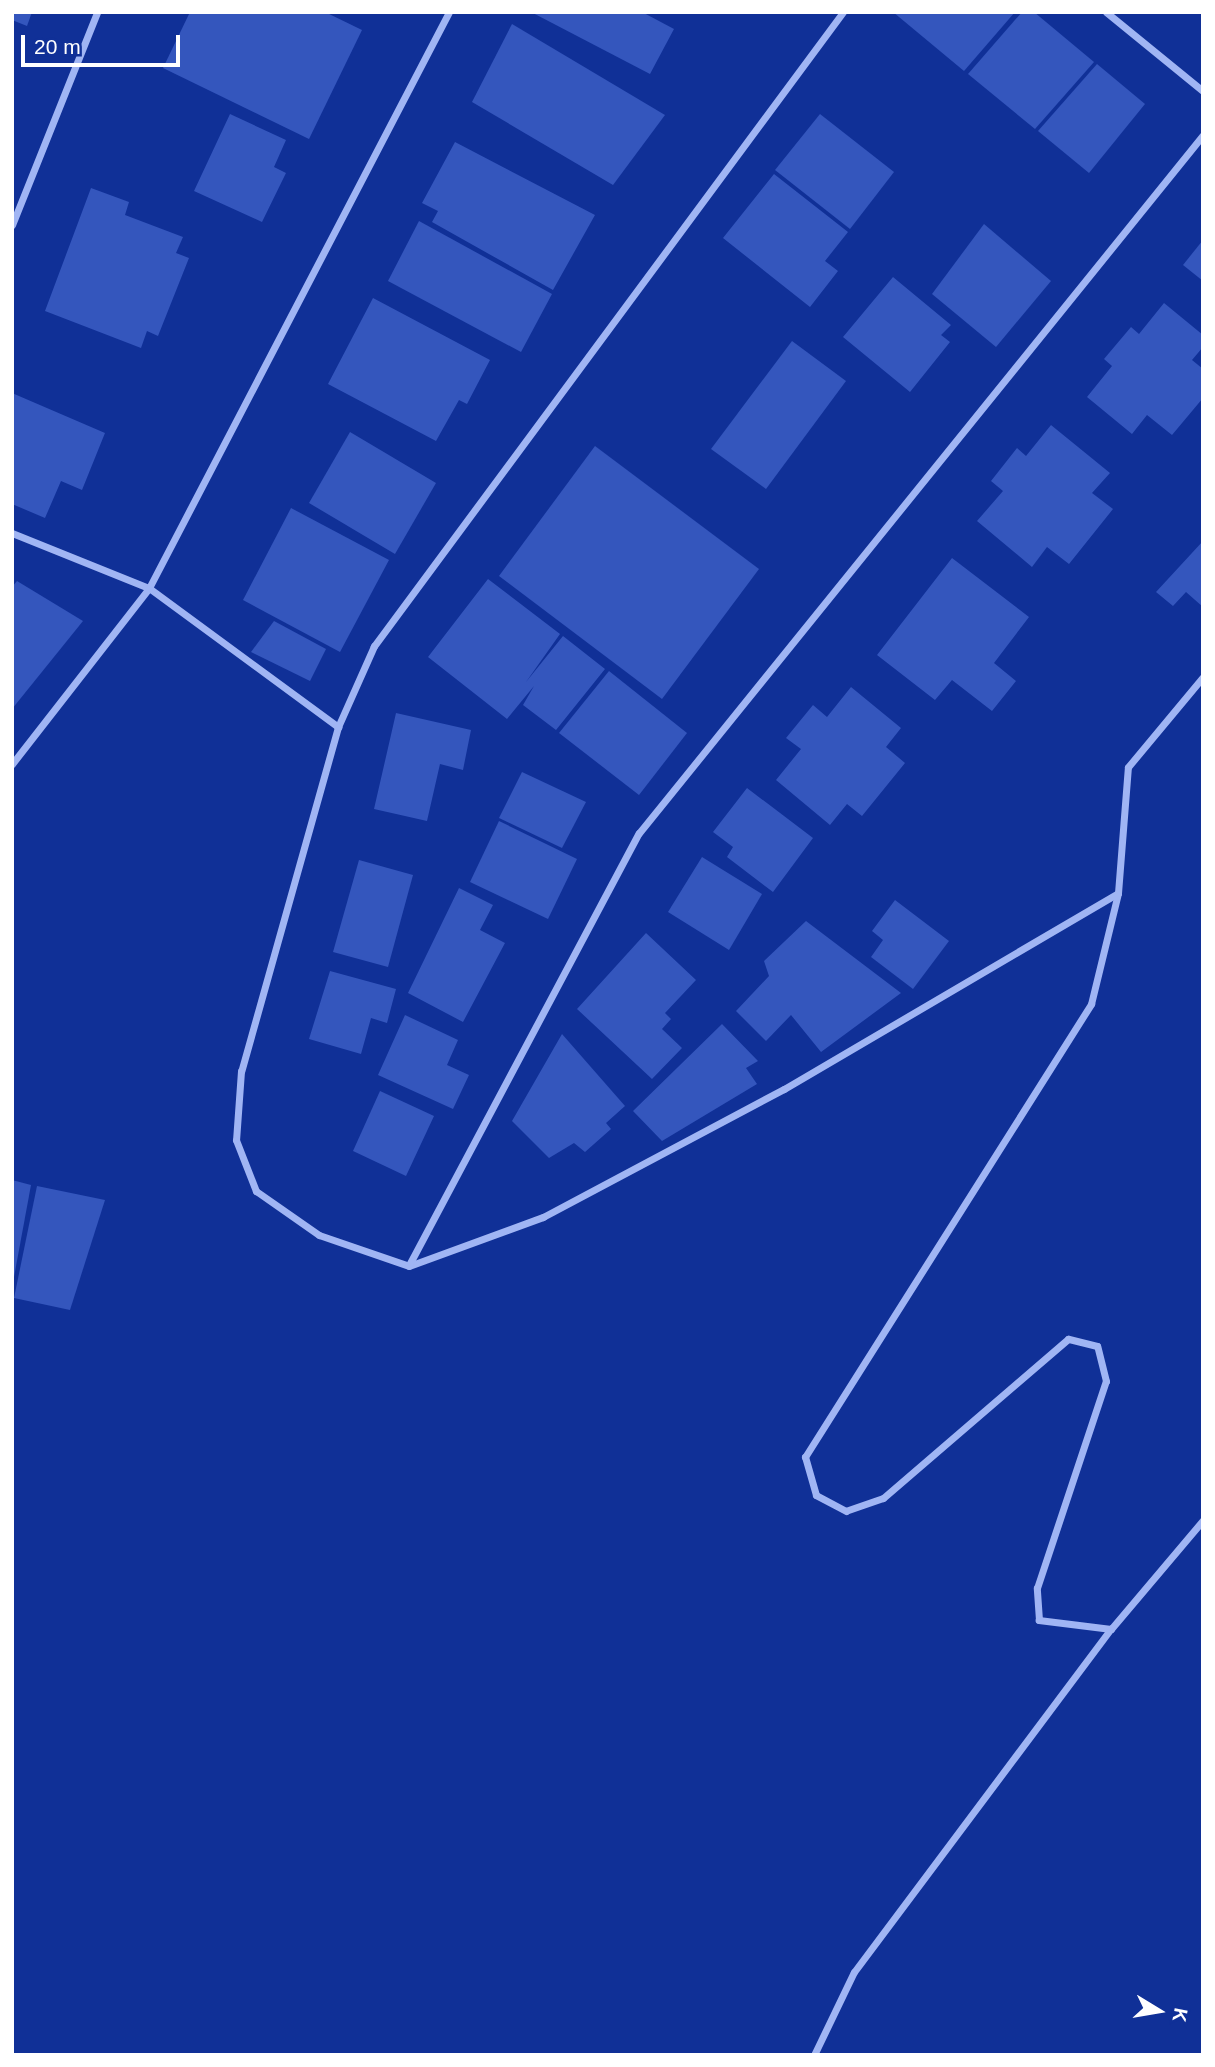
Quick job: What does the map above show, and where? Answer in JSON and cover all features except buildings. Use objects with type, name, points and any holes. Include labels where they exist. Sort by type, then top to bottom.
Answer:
[{"type":"street","points":[[12,225],[97,12]]},
{"type":"street","points":[[12,764],[149,587],[449,12]]},
{"type":"street","points":[[843,12],[374,646],[338,727],[241,1071],[236,1140],[256,1191],[319,1235],[409,1266],[555,1211],[784,1089],[1118,893]]},
{"type":"street","points":[[1106,12],[1203,91]]},
{"type":"street","points":[[409,1266],[639,833],[1203,135]]},
{"type":"street","points":[[12,533],[149,587],[338,727]]},
{"type":"street","points":[[1111,1629],[1039,1620],[1037,1588],[1106,1381],[1097,1346],[1068,1339],[883,1498],[846,1511],[816,1495],[804,1457],[1091,1004],[1118,893],[1128,767],[1203,677]]},
{"type":"street","points":[[814,2055],[854,1972],[1111,1629],[1203,1520]]}]
